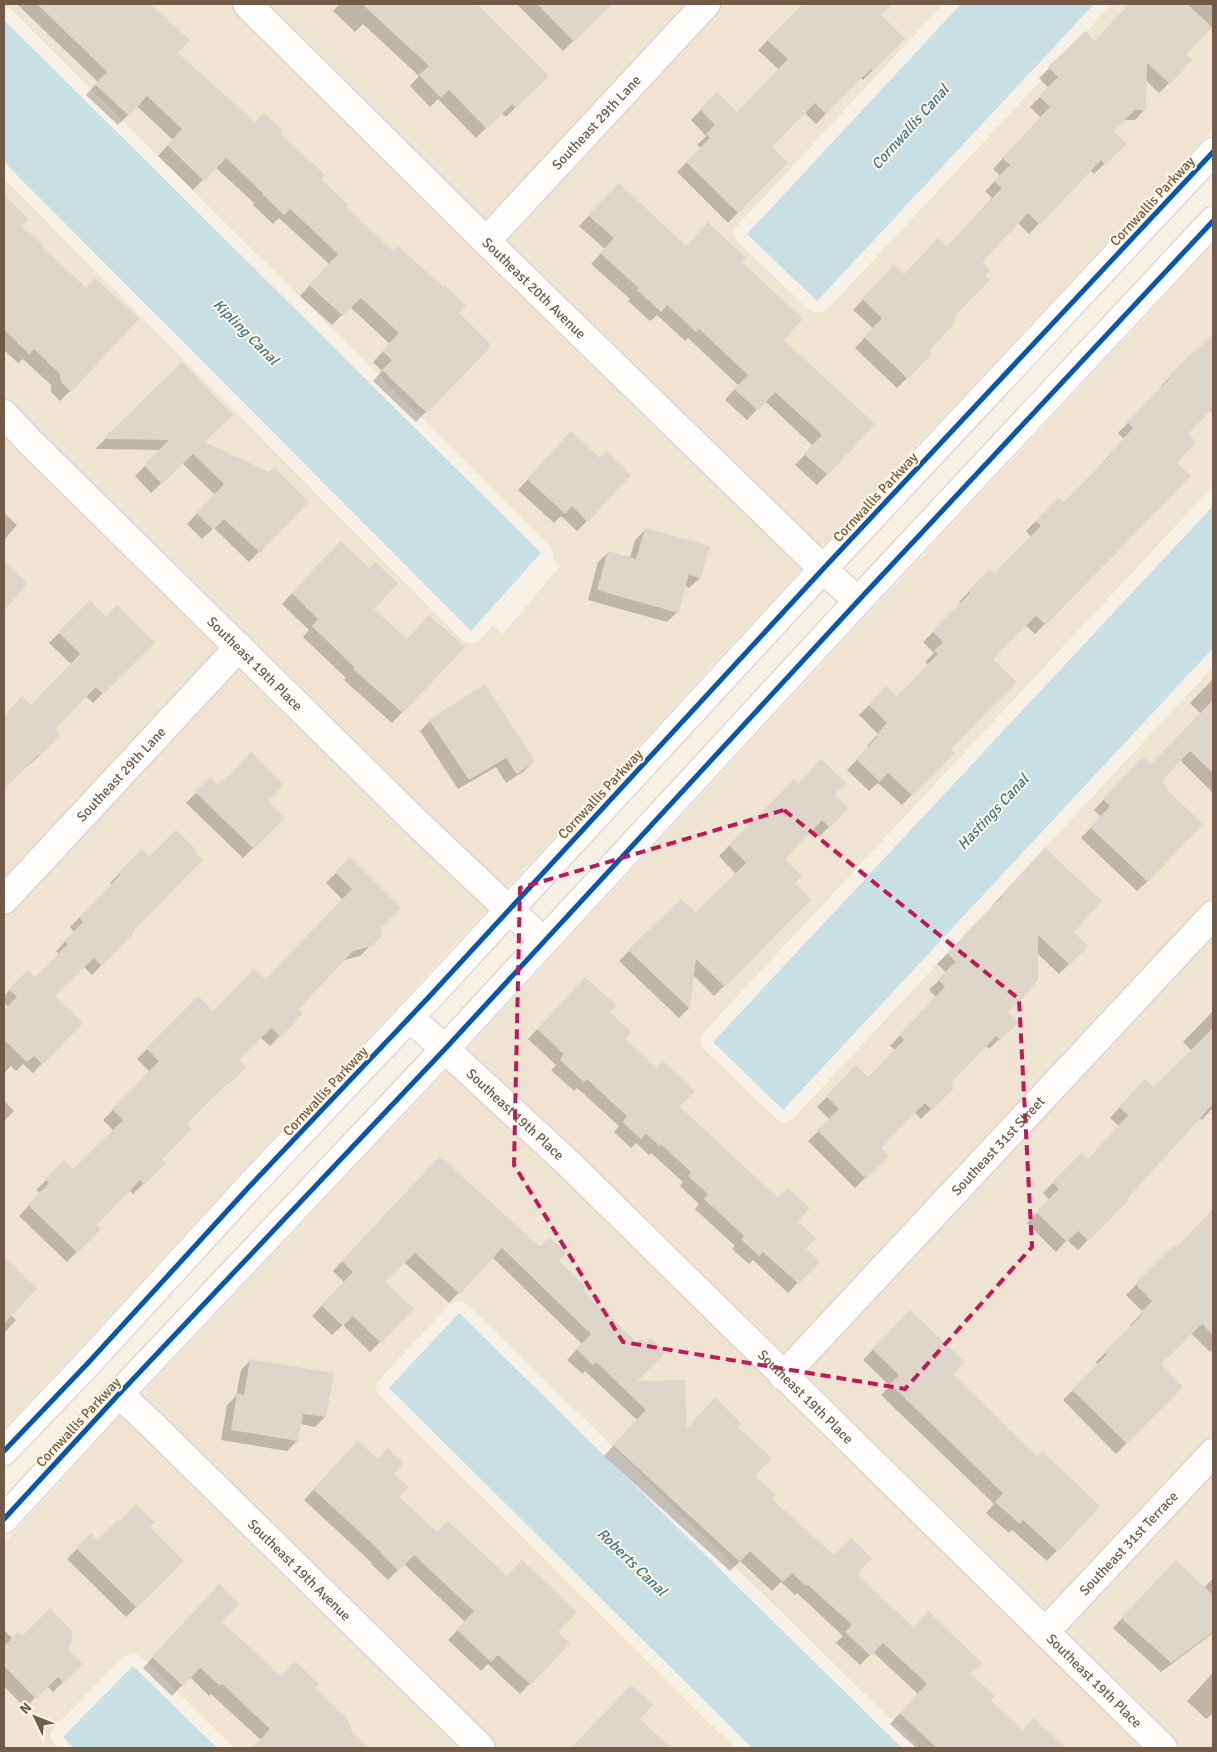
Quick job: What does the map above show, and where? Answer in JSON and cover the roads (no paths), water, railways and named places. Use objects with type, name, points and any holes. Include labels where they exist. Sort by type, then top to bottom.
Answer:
[{"type":"street","name":"Southeast 20th Avenue","points":[[247,4],[486,241],[858,601]]},
{"type":"street","name":"Southeast 29th Lane","points":[[486,241],[706,4]]},
{"type":"street","name":"Cornwallis Parkway","points":[[4,1451],[88,1363],[242,1194],[410,1017],[823,569],[1213,152]]},
{"type":"street","name":"Cornwallis Parkway","points":[[4,1519],[444,1049],[858,601],[1213,221]]},
{"type":"street","name":"Southeast 19th Place","points":[[4,414],[29,441],[417,823],[544,941]]},
{"type":"street","name":"Southeast 29th Lane","points":[[4,900],[238,647]]},
{"type":"street","name":"Southeast 31st Street","points":[[783,1376],[1213,915]]},
{"type":"street","name":"Southeast 19th Place","points":[[410,1017],[567,1162],[1163,1748]]},
{"type":"street","name":"Southeast 19th Avenue","points":[[88,1363],[481,1748]]},
{"type":"street","name":"Southeast 31st Terrace","points":[[1045,1632],[1213,1454]]},
{"type":"water","name":"Cornwallis Canal","points":[[961,4],[1094,4],[817,301],[747,234]]},
{"type":"water","name":"Kipling Canal","points":[[4,20],[541,553],[471,631],[4,162]]},
{"type":"water","name":"Hastings Canal","points":[[1213,506],[1213,648],[783,1110],[713,1042]]},
{"type":"water","name":"Roberts Canal","points":[[459,1313],[902,1748],[752,1748],[389,1388]]},
{"type":"water","points":[[133,1666],[217,1748],[74,1748],[63,1737]]}]
